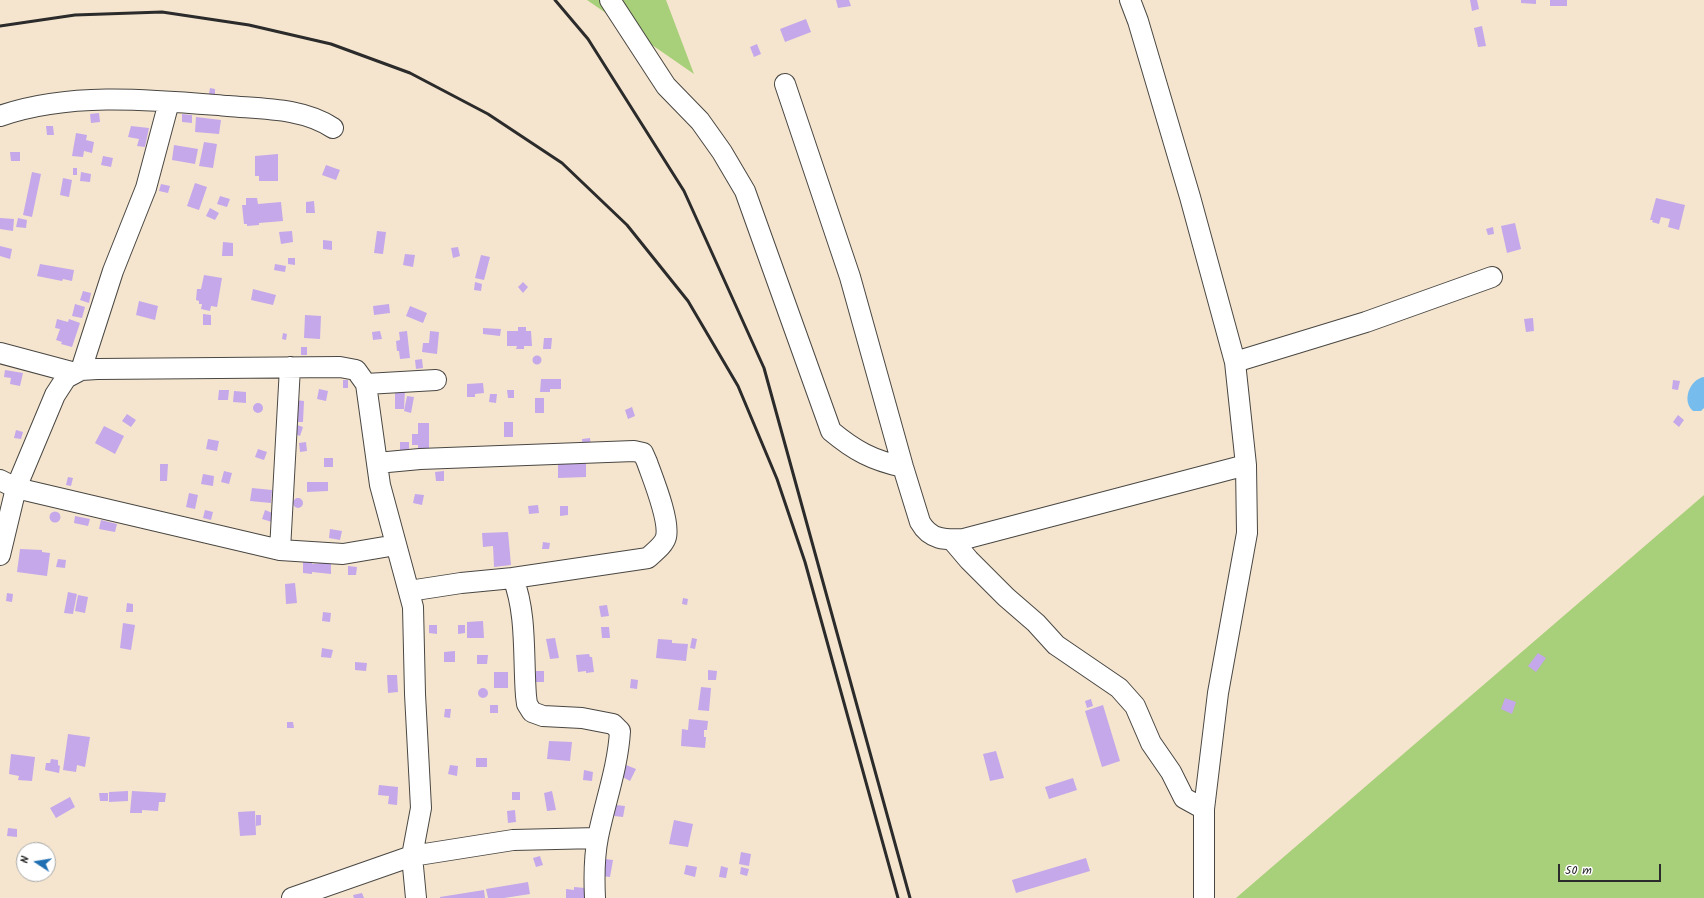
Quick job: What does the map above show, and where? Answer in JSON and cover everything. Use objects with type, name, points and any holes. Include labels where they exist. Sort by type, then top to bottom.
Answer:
[{"type":"street","points":[[610,0],[666,86],[700,121],[722,152],[745,191],[830,431],[851,447],[879,462],[903,467]]},
{"type":"street","points":[[1130,0],[1138,21],[1187,189],[1235,362],[1246,465],[1247,533],[1218,693],[1204,809],[1204,898]]},
{"type":"street","points":[[785,84],[850,277],[903,467],[920,522],[925,531],[931,535],[952,540],[964,539],[1246,465]]},
{"type":"street","points":[[0,116],[22,108],[86,100],[134,100],[285,111],[314,117],[333,128]]},
{"type":"street","points":[[78,372],[113,271],[146,188],[169,102]]},
{"type":"street","points":[[1235,362],[1366,322],[1492,277]]},
{"type":"street","points":[[0,353],[78,372]]},
{"type":"street","points":[[280,550],[290,367]]},
{"type":"street","points":[[0,555],[8,484],[55,395],[66,378],[78,372],[97,368],[340,367],[356,370],[366,384],[380,485],[413,606],[415,694],[421,808],[412,856],[416,898]]},
{"type":"street","points":[[366,384],[436,380]]},
{"type":"street","points":[[377,463],[420,459],[634,451],[643,453],[666,520],[666,537],[659,548],[648,558],[513,578],[461,583],[409,591]]},
{"type":"street","points":[[8,484],[280,550],[343,554],[396,545]]},
{"type":"street","points":[[952,540],[969,560],[1001,592],[1036,623],[1056,644],[1119,688],[1134,706],[1151,743],[1171,772],[1184,798],[1204,809]]},
{"type":"street","points":[[513,578],[518,590],[522,609],[526,696],[532,712],[543,716],[582,718],[613,724],[620,731],[612,780],[598,838],[593,869],[595,898]]},
{"type":"street","points":[[292,898],[412,856],[513,840],[598,838]]},
{"type":"green space","points":[[587,0],[666,0],[694,74]]},
{"type":"green space","points":[[1704,495],[1704,898],[1236,898]]},
{"type":"water","points":[[1704,377],[1704,408],[1701,411],[1693,411],[1689,407],[1688,402],[1689,391],[1695,382]]},
{"type":"building","points":[[836,0],[849,0],[851,6],[838,8]]},
{"type":"building","points":[[1470,0],[1477,0],[1479,9],[1472,11]]},
{"type":"building","points":[[1521,0],[1536,0],[1536,4],[1521,3]]},
{"type":"building","points":[[1550,0],[1567,0],[1567,6],[1550,6]]},
{"type":"building","points":[[806,19],[811,32],[785,42],[780,29]]},
{"type":"building","points":[[1482,26],[1486,46],[1478,47],[1474,28]]},
{"type":"building","points":[[757,44],[761,54],[754,57],[750,47]]},
{"type":"building","points":[[210,88],[215,89],[215,94],[209,94]]},
{"type":"building","points":[[99,113],[100,122],[91,123],[90,114]]},
{"type":"building","points":[[182,114],[192,115],[192,123],[182,122]]},
{"type":"building","points":[[196,117],[221,120],[219,134],[195,132]]},
{"type":"building","points":[[46,126],[53,126],[54,135],[47,135]]},
{"type":"building","points":[[131,126],[149,128],[145,147],[137,146],[139,139],[128,137]]},
{"type":"building","points":[[76,133],[87,135],[86,140],[94,142],[92,153],[84,151],[83,157],[72,156]]},
{"type":"building","points":[[204,142],[217,144],[213,168],[199,166]]},
{"type":"building","points":[[174,145],[198,149],[195,164],[172,160]]},
{"type":"building","points":[[10,152],[20,152],[20,161],[11,161]]},
{"type":"building","points":[[278,154],[278,181],[259,181],[259,176],[255,176],[255,156]]},
{"type":"building","points":[[103,156],[113,158],[111,167],[101,165]]},
{"type":"building","points":[[326,165],[340,170],[336,180],[322,175]]},
{"type":"building","points":[[73,168],[77,168],[77,175],[73,175]]},
{"type":"building","points":[[32,172],[41,174],[32,217],[23,215]]},
{"type":"building","points":[[81,172],[91,174],[90,182],[80,181]]},
{"type":"building","points":[[63,178],[72,180],[69,197],[60,195]]},
{"type":"building","points":[[195,183],[207,187],[199,210],[187,206]]},
{"type":"building","points":[[161,184],[170,186],[168,193],[159,191]]},
{"type":"building","points":[[220,196],[230,199],[227,207],[217,204]]},
{"type":"building","points":[[246,198],[257,198],[258,204],[281,202],[283,221],[259,223],[259,225],[247,226],[247,224],[244,224],[242,205],[246,205]]},
{"type":"building","points":[[1656,198],[1685,205],[1679,230],[1668,227],[1670,219],[1661,217],[1659,224],[1652,222],[1653,220],[1650,220]]},
{"type":"building","points":[[314,201],[315,213],[306,213],[306,202]]},
{"type":"building","points":[[210,208],[219,213],[215,220],[206,216]]},
{"type":"building","points":[[0,218],[14,219],[13,231],[0,229]]},
{"type":"building","points":[[18,218],[27,220],[26,228],[16,227]]},
{"type":"building","points":[[1515,223],[1521,249],[1507,253],[1501,226]]},
{"type":"building","points":[[1493,227],[1494,234],[1488,235],[1486,229]]},
{"type":"building","points":[[292,231],[293,242],[281,244],[279,232]]},
{"type":"building","points":[[377,231],[386,232],[383,254],[374,253]]},
{"type":"building","points":[[323,240],[332,241],[332,250],[323,249]]},
{"type":"building","points":[[223,242],[233,243],[233,256],[222,256]]},
{"type":"building","points":[[0,246],[12,249],[10,259],[0,256]]},
{"type":"building","points":[[458,247],[460,256],[453,258],[451,248]]},
{"type":"building","points":[[405,254],[415,255],[413,267],[403,265]]},
{"type":"building","points":[[481,255],[490,257],[484,280],[475,278]]},
{"type":"building","points":[[288,258],[295,258],[295,265],[288,264]]},
{"type":"building","points":[[40,264],[74,270],[72,281],[63,279],[62,281],[37,276]]},
{"type":"building","points":[[275,264],[286,266],[285,272],[274,270]]},
{"type":"building","points":[[204,275],[222,278],[217,307],[211,306],[210,311],[201,309],[202,304],[199,304],[199,301],[196,300],[197,289],[201,289]]},
{"type":"building","points":[[475,282],[482,284],[481,291],[474,290]]},
{"type":"building","points":[[523,282],[528,287],[523,293],[518,287]]},
{"type":"building","points":[[253,289],[276,295],[273,305],[251,300]]},
{"type":"building","points":[[83,291],[91,293],[89,303],[80,300]]},
{"type":"building","points":[[139,301],[158,306],[155,320],[136,315]]},
{"type":"building","points":[[75,304],[85,307],[82,318],[72,316]]},
{"type":"building","points":[[389,304],[390,313],[374,315],[373,306]]},
{"type":"building","points":[[410,306],[427,313],[423,323],[406,316]]},
{"type":"building","points":[[203,314],[211,315],[211,325],[203,325]]},
{"type":"building","points":[[305,315],[321,316],[320,339],[304,338]]},
{"type":"building","points":[[1533,318],[1534,331],[1526,332],[1524,319]]},
{"type":"building","points":[[57,319],[68,322],[69,319],[80,323],[72,347],[61,344],[62,342],[56,340],[60,329],[55,328]]},
{"type":"building","points":[[518,327],[526,327],[526,331],[531,331],[532,346],[524,346],[524,349],[516,349],[517,346],[507,346],[507,331],[518,331]]},
{"type":"building","points":[[483,328],[501,329],[500,336],[483,334]]},
{"type":"building","points":[[380,331],[382,339],[373,340],[372,332]]},
{"type":"building","points":[[407,331],[410,358],[400,359],[396,341],[400,340],[399,332]]},
{"type":"building","points":[[430,331],[439,332],[437,354],[422,352],[423,343],[429,343]]},
{"type":"building","points":[[283,333],[287,334],[286,340],[282,339]]},
{"type":"building","points":[[544,338],[552,338],[551,349],[543,349]]},
{"type":"building","points":[[301,347],[307,347],[307,355],[301,355]]},
{"type":"building","points":[[537,355],[542,360],[537,365],[532,360]]},
{"type":"building","points":[[422,359],[423,368],[416,369],[415,360]]},
{"type":"building","points":[[5,370],[23,373],[20,386],[10,384],[11,378],[4,377]]},
{"type":"building","points":[[541,379],[561,379],[561,389],[550,389],[550,392],[540,392]]},
{"type":"building","points":[[343,380],[348,380],[348,388],[343,388]]},
{"type":"building","points":[[1673,380],[1680,381],[1678,390],[1672,389]]},
{"type":"building","points":[[483,383],[484,393],[475,394],[475,397],[467,397],[467,384]]},
{"type":"building","points":[[319,389],[328,391],[326,401],[317,399]]},
{"type":"building","points":[[219,390],[229,390],[228,400],[218,400]]},
{"type":"building","points":[[395,390],[405,390],[404,409],[395,409]]},
{"type":"building","points":[[507,390],[514,390],[514,398],[508,398]]},
{"type":"building","points":[[234,391],[246,392],[246,403],[233,402]]},
{"type":"building","points":[[490,394],[497,394],[496,403],[489,402]]},
{"type":"building","points":[[407,396],[414,397],[411,413],[404,411]]},
{"type":"building","points":[[535,398],[544,398],[544,413],[535,413]]},
{"type":"building","points":[[295,400],[304,401],[303,422],[294,422]]},
{"type":"building","points":[[256,403],[260,403],[262,404],[262,412],[256,413],[253,410],[253,406]]},
{"type":"building","points":[[632,407],[635,416],[628,419],[625,410]]},
{"type":"building","points":[[127,414],[136,420],[131,427],[122,421]]},
{"type":"building","points":[[1678,415],[1684,420],[1679,427],[1673,422]]},
{"type":"building","points":[[504,422],[513,422],[513,437],[504,437]]},
{"type":"building","points":[[418,423],[429,423],[429,453],[418,453],[418,445],[412,445],[412,434],[418,434]]},
{"type":"building","points":[[294,424],[303,427],[300,436],[292,433]]},
{"type":"building","points":[[104,426],[124,436],[115,454],[95,443]]},
{"type":"building","points":[[16,430],[23,432],[21,439],[14,438]]},
{"type":"building","points":[[590,438],[591,447],[583,448],[582,439]]},
{"type":"building","points":[[208,439],[219,441],[217,451],[206,449]]},
{"type":"building","points":[[306,442],[307,451],[300,452],[299,443]]},
{"type":"building","points":[[400,442],[409,442],[409,454],[400,454]]},
{"type":"building","points":[[258,449],[267,452],[264,460],[255,457]]},
{"type":"building","points":[[324,458],[333,458],[333,467],[324,467]]},
{"type":"building","points":[[558,463],[586,463],[586,477],[558,478]]},
{"type":"building","points":[[160,464],[168,464],[167,481],[160,481]]},
{"type":"building","points":[[224,471],[232,473],[229,484],[221,482]]},
{"type":"building","points":[[444,471],[444,481],[436,481],[435,472]]},
{"type":"building","points":[[203,474],[214,476],[213,486],[201,484]]},
{"type":"building","points":[[68,477],[73,478],[71,486],[66,485]]},
{"type":"building","points":[[307,482],[328,482],[328,491],[307,492]]},
{"type":"building","points":[[252,488],[272,490],[271,503],[250,501]]},
{"type":"building","points":[[189,493],[198,495],[195,509],[186,507]]},
{"type":"building","points":[[415,494],[424,495],[422,505],[413,503]]},
{"type":"building","points":[[296,498],[300,498],[303,503],[300,508],[296,508],[293,505],[293,501]]},
{"type":"building","points":[[538,505],[539,513],[529,514],[528,506]]},
{"type":"building","points":[[560,506],[568,506],[568,515],[560,516]]},
{"type":"building","points":[[205,510],[213,512],[211,520],[203,518]]},
{"type":"building","points":[[265,510],[275,514],[272,522],[262,519]]},
{"type":"building","points":[[55,511],[59,513],[61,517],[59,521],[55,523],[51,521],[49,517],[51,513]]},
{"type":"building","points":[[75,516],[90,519],[88,526],[74,523]]},
{"type":"building","points":[[101,520],[117,524],[115,532],[99,529]]},
{"type":"building","points":[[330,529],[342,531],[340,540],[329,538]]},
{"type":"building","points":[[508,532],[511,565],[494,567],[493,546],[483,547],[482,533]]},
{"type":"building","points":[[543,542],[550,543],[549,549],[542,549]]},
{"type":"building","points":[[20,549],[42,550],[42,552],[50,553],[47,576],[17,572]]},
{"type":"building","points":[[58,559],[66,560],[65,568],[56,567]]},
{"type":"building","points":[[303,562],[312,562],[312,564],[331,562],[331,574],[312,572],[312,574],[303,573]]},
{"type":"building","points":[[348,566],[357,567],[356,575],[348,575]]},
{"type":"building","points":[[295,583],[297,603],[286,604],[285,584]]},
{"type":"building","points":[[68,592],[77,594],[73,614],[64,613]]},
{"type":"building","points":[[7,593],[13,594],[12,602],[6,601]]},
{"type":"building","points":[[78,595],[88,597],[85,613],[75,611]]},
{"type":"building","points":[[683,598],[688,599],[687,605],[682,604]]},
{"type":"building","points":[[127,603],[133,604],[133,612],[126,612]]},
{"type":"building","points":[[607,605],[609,616],[601,617],[599,606]]},
{"type":"building","points":[[323,612],[331,613],[330,622],[322,621]]},
{"type":"building","points":[[483,621],[484,638],[467,638],[467,622]]},
{"type":"building","points":[[123,623],[135,625],[131,650],[120,648]]},
{"type":"building","points":[[429,625],[437,625],[437,634],[429,633]]},
{"type":"building","points":[[458,625],[465,625],[465,633],[458,634]]},
{"type":"building","points":[[601,627],[609,627],[610,638],[602,638]]},
{"type":"building","points":[[555,638],[559,658],[550,659],[546,639]]},
{"type":"building","points":[[692,638],[697,639],[695,649],[690,648]]},
{"type":"building","points":[[658,639],[672,640],[672,643],[688,644],[686,661],[656,658]]},
{"type":"building","points":[[322,648],[333,650],[331,658],[321,657]]},
{"type":"building","points":[[455,651],[455,662],[444,662],[444,652]]},
{"type":"building","points":[[1538,653],[1546,658],[1536,672],[1528,666]]},
{"type":"building","points":[[589,654],[590,657],[592,657],[594,672],[578,672],[576,655]]},
{"type":"building","points":[[477,655],[488,655],[487,664],[477,664]]},
{"type":"building","points":[[355,662],[367,663],[366,671],[355,670]]},
{"type":"building","points":[[708,670],[717,671],[716,680],[708,680]]},
{"type":"building","points":[[536,671],[544,671],[544,682],[535,682]]},
{"type":"building","points":[[494,672],[508,672],[508,688],[494,688]]},
{"type":"building","points":[[387,675],[397,675],[398,692],[388,693]]},
{"type":"building","points":[[631,679],[638,680],[637,689],[630,688]]},
{"type":"building","points":[[701,687],[711,688],[709,711],[698,710]]},
{"type":"building","points":[[481,688],[485,688],[487,689],[487,697],[481,698],[478,695],[478,691]]},
{"type":"building","points":[[1505,698],[1516,702],[1512,714],[1501,709]]},
{"type":"building","points":[[1091,699],[1093,706],[1087,708],[1085,701]]},
{"type":"building","points":[[490,705],[498,705],[498,713],[490,713]]},
{"type":"building","points":[[1103,705],[1120,761],[1102,767],[1085,711]]},
{"type":"building","points":[[445,709],[451,709],[450,718],[444,717]]},
{"type":"building","points":[[689,719],[708,721],[707,730],[704,730],[704,737],[706,737],[705,748],[681,746],[682,729],[688,730]]},
{"type":"building","points":[[287,722],[293,722],[294,728],[287,728]]},
{"type":"building","points":[[68,734],[90,737],[85,767],[77,765],[76,772],[63,770]]},
{"type":"building","points":[[549,741],[572,742],[570,761],[547,759]]},
{"type":"building","points":[[996,751],[1004,778],[990,781],[983,754]]},
{"type":"building","points":[[11,754],[35,757],[32,781],[18,780],[19,776],[9,774]]},
{"type":"building","points":[[476,758],[487,758],[487,767],[476,767]]},
{"type":"building","points":[[51,759],[58,760],[58,765],[60,766],[59,773],[45,770],[46,763],[50,763]]},
{"type":"building","points":[[450,765],[458,766],[457,776],[448,774]]},
{"type":"building","points":[[626,765],[636,769],[630,781],[621,776]]},
{"type":"building","points":[[584,770],[593,772],[592,781],[583,780]]},
{"type":"building","points":[[1073,778],[1077,790],[1049,799],[1045,787]]},
{"type":"building","points":[[379,785],[398,787],[397,805],[388,804],[389,796],[378,795]]},
{"type":"building","points":[[128,791],[128,801],[109,802],[109,792]]},
{"type":"building","points":[[132,791],[166,793],[165,802],[159,802],[158,811],[142,810],[142,813],[130,813]]},
{"type":"building","points":[[552,791],[556,810],[547,811],[544,793]]},
{"type":"building","points":[[512,792],[520,792],[520,800],[512,800]]},
{"type":"building","points":[[99,793],[108,793],[108,801],[100,801]]},
{"type":"building","points":[[70,797],[75,807],[56,818],[50,808]]},
{"type":"building","points":[[616,805],[625,806],[623,817],[614,816]]},
{"type":"building","points":[[515,810],[516,822],[508,823],[507,811]]},
{"type":"building","points":[[255,811],[256,835],[240,836],[238,812]]},
{"type":"building","points":[[256,815],[261,815],[261,825],[256,826]]},
{"type":"building","points":[[674,820],[693,824],[688,847],[669,844]]},
{"type":"building","points":[[8,828],[17,829],[17,837],[7,836]]},
{"type":"building","points":[[741,852],[751,854],[749,866],[739,864]]},
{"type":"building","points":[[540,856],[543,865],[536,867],[533,858]]},
{"type":"building","points":[[1086,858],[1090,871],[1016,893],[1012,880]]},
{"type":"building","points":[[605,859],[613,860],[610,877],[602,876]]},
{"type":"building","points":[[686,865],[697,867],[695,877],[684,874]]},
{"type":"building","points":[[721,866],[728,868],[726,878],[719,877]]},
{"type":"building","points":[[741,867],[749,869],[747,876],[740,874]]},
{"type":"building","points":[[528,882],[530,894],[504,898],[488,898],[486,889]]},
{"type":"building","points":[[574,887],[585,888],[584,898],[566,898],[566,889],[574,890]]},
{"type":"building","points":[[484,890],[485,898],[440,898],[440,897]]},
{"type":"building","points":[[362,893],[364,898],[354,898],[353,895]]},
{"type":"railway","points":[[555,0],[588,39],[684,191],[764,368],[910,898]]},
{"type":"railway","points":[[0,26],[75,15],[162,12],[249,25],[331,44],[410,73],[488,114],[562,163],[627,225],[688,301],[738,386],[777,479],[805,562],[898,898]]}]
